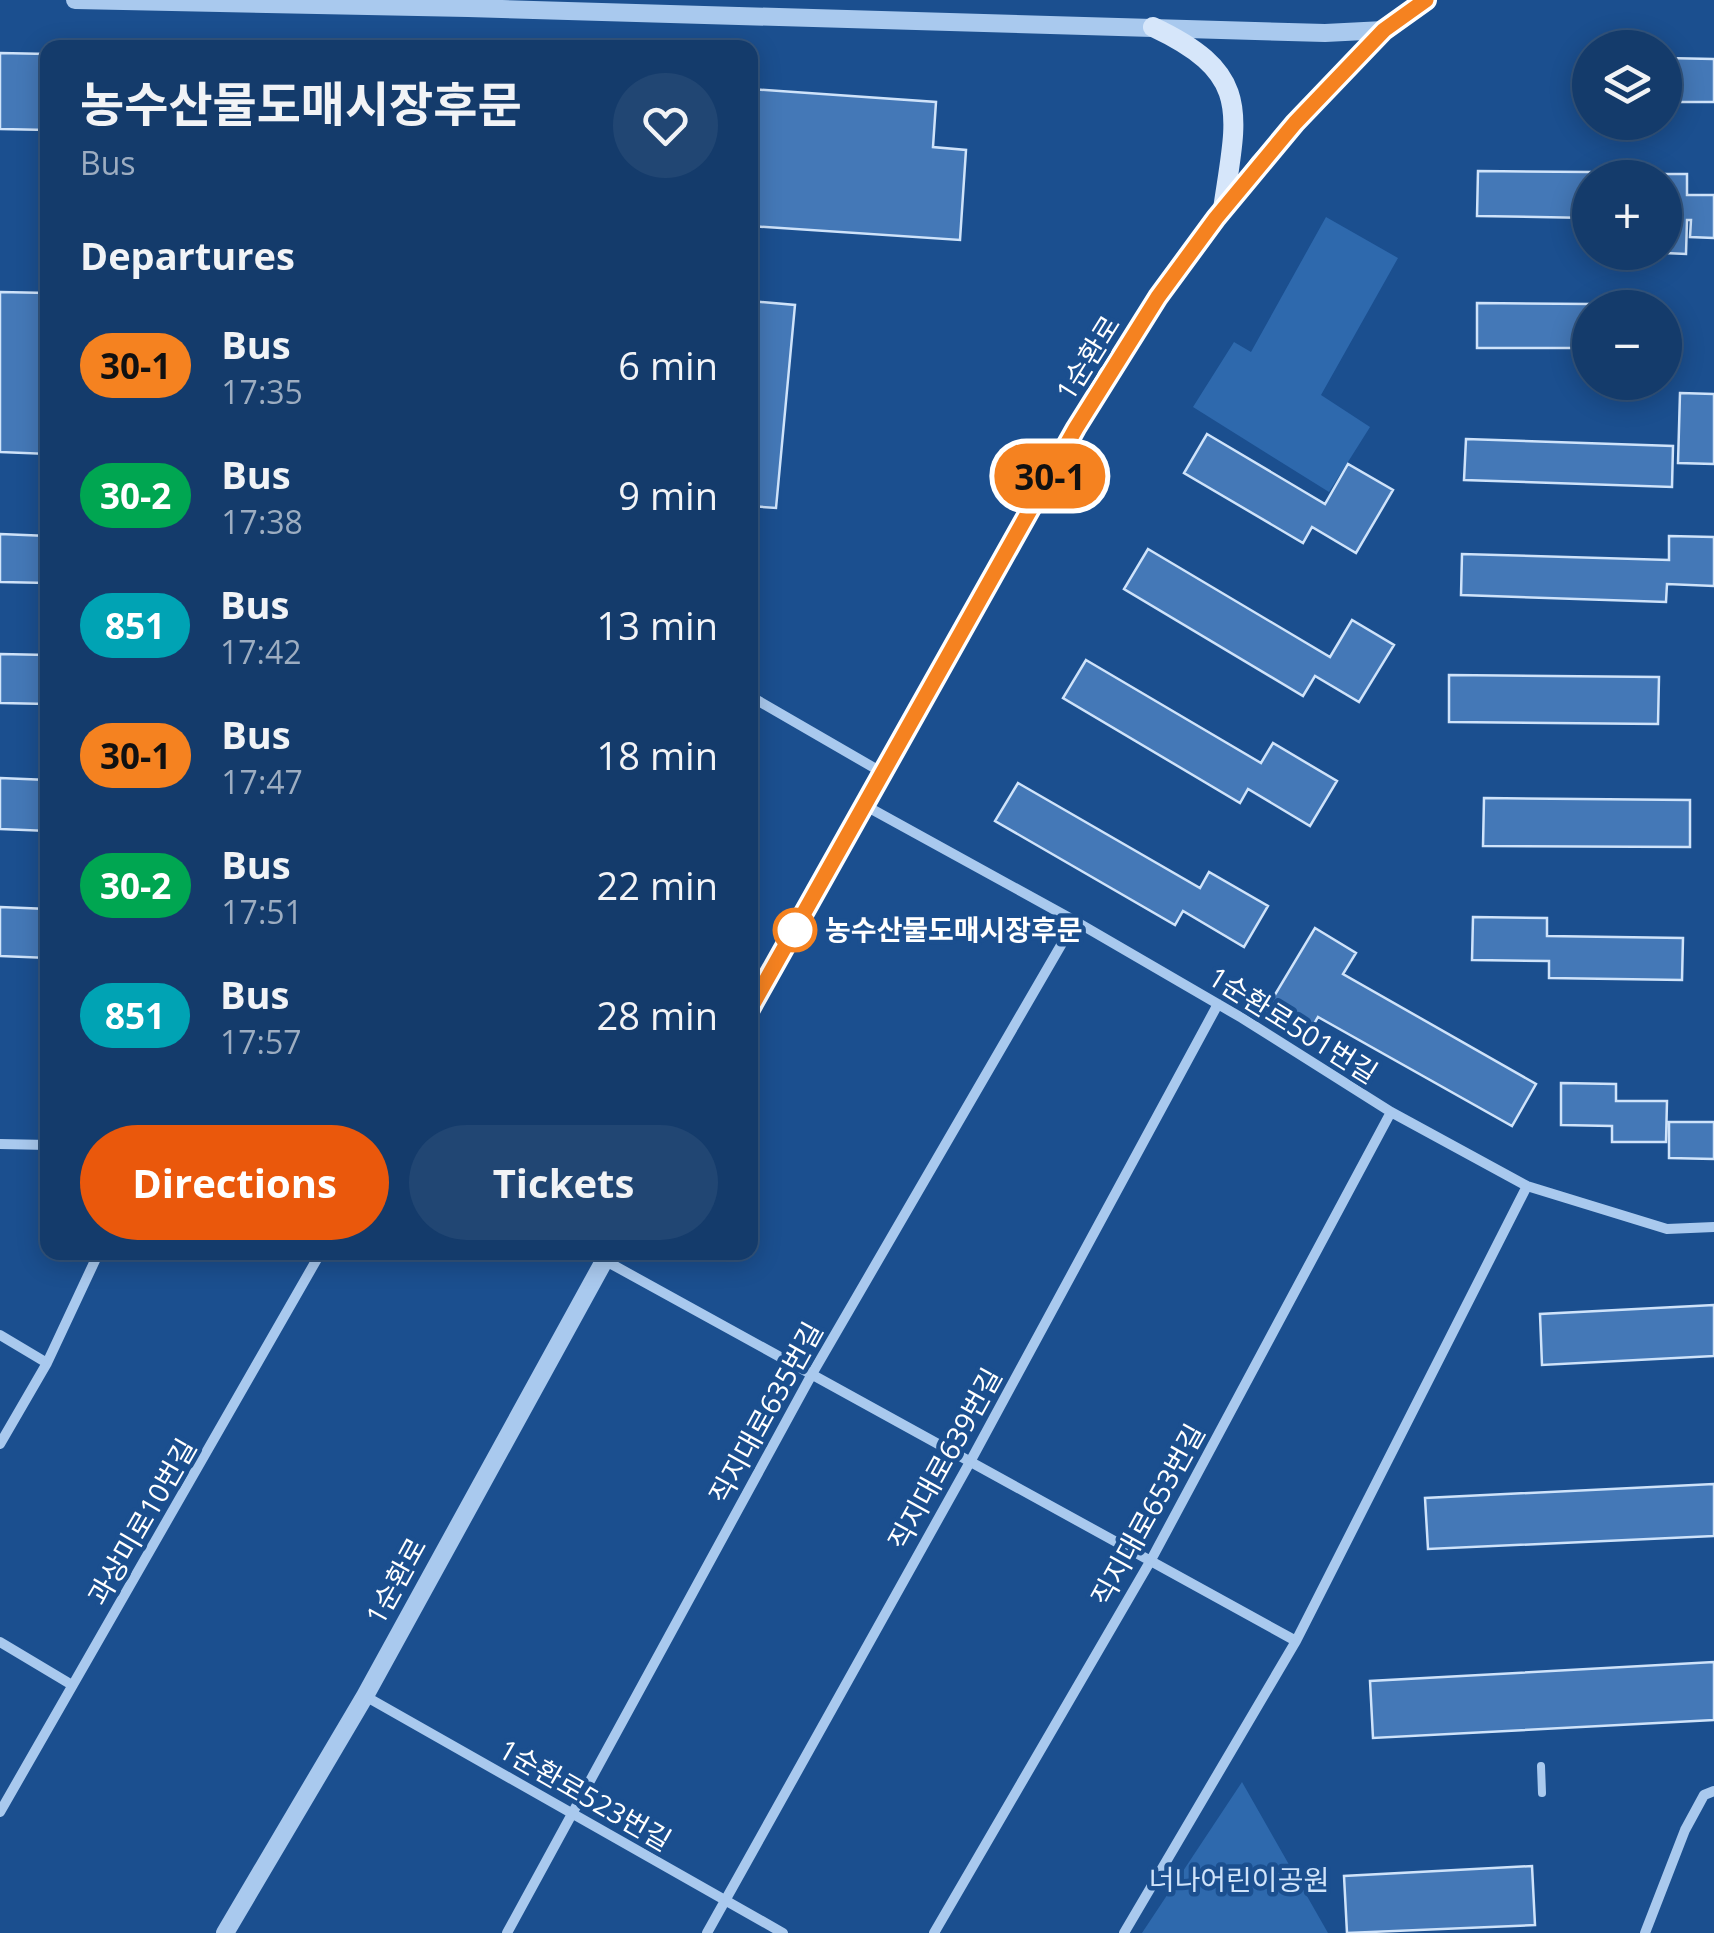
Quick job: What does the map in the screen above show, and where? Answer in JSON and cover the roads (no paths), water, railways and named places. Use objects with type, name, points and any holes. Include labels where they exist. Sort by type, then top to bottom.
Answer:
[{"type":"main road","name":"1순환로","points":[[1384,30],[1426,0]]},
{"type":"main road","points":[[1153,27],[1193,49],[1211,63],[1227,84],[1235,128],[1224,208]]},
{"type":"street","points":[[75,0],[698,7],[1153,27],[1384,30]]},
{"type":"street","name":"1순환로","points":[[758,994],[1076,428],[1158,297],[1259,163],[1384,30]]},
{"type":"street","points":[[758,701],[884,774]]},
{"type":"street","name":"1순환로501번길","points":[[866,806],[1075,921],[1391,1112],[1527,1186],[1668,1229],[1714,1227]]},
{"type":"street","name":"직지대로635번길","points":[[506,1933],[812,1374],[1075,921]]},
{"type":"street","name":"직지대로639번길","points":[[707,1933],[970,1462],[1218,1004]]},
{"type":"street","name":"직지대로653번길","points":[[934,1933],[1151,1560],[1391,1112]]},
{"type":"street","points":[[0,1144],[40,1145]]},
{"type":"street","points":[[1124,1933],[1296,1640],[1527,1186]]},
{"type":"street","points":[[0,1444],[47,1363],[95,1260]]},
{"type":"street","name":"과상미로10번길","points":[[2,1804],[316,1260]]},
{"type":"street","name":"1순환로","points":[[226,1933],[364,1696],[604,1260]]},
{"type":"street","points":[[613,1260],[1296,1640]]},
{"type":"street","points":[[0,1335],[47,1363]]},
{"type":"street","points":[[0,1642],[72,1686]]},
{"type":"street","name":"1순환로523번길","points":[[364,1696],[783,1933]]},
{"type":"street","points":[[1645,1933],[1685,1830],[1704,1794],[1714,1792]]},
{"type":"lane","points":[[1541,1766],[1542,1793]]},
{"type":"place","name":"농수산물도매시장후문","points":[[795,930]]},
{"type":"park label","name":"너나어린이공원","points":[[1239,1880]]}]
